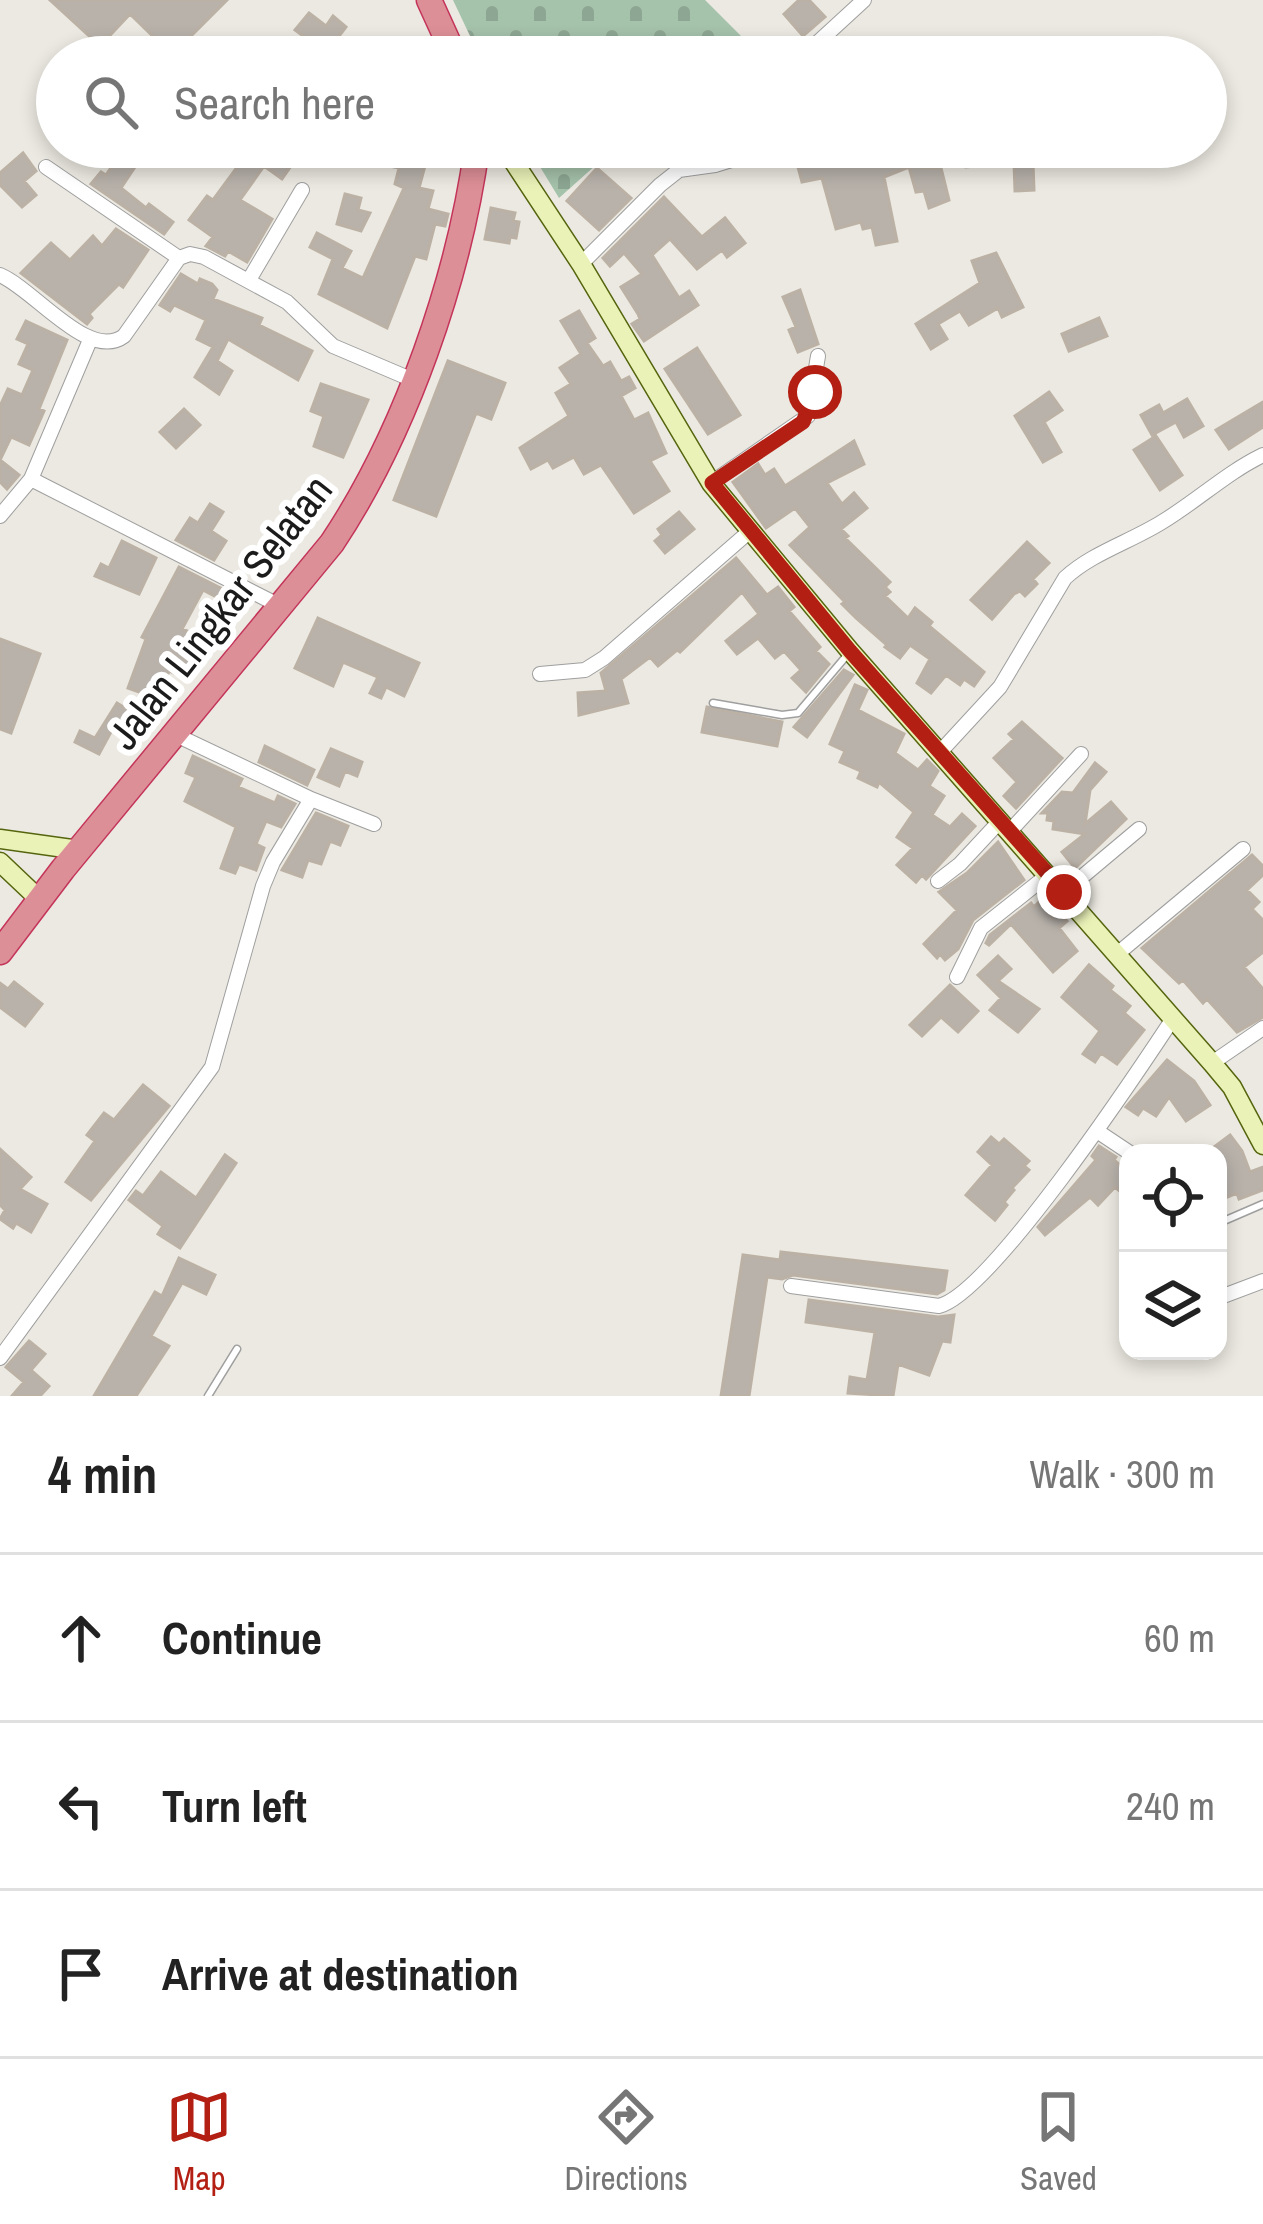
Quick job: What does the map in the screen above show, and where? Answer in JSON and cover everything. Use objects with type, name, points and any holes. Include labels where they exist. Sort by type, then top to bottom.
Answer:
[{"type":"highway","points":[[430,0],[446,36]]},
{"type":"highway","name":"Jalan Lingkar Selatan","points":[[0,952],[359,503],[413,380],[462,242],[474,168]]},
{"type":"street","points":[[824,36],[863,0]]},
{"type":"street","points":[[49,168],[179,258]]},
{"type":"street","points":[[518,168],[712,483],[850,651],[1212,1063],[1232,1087],[1263,1144]]},
{"type":"street","points":[[581,264],[660,185],[680,170],[694,168]]},
{"type":"street","points":[[250,280],[302,190]]},
{"type":"street","points":[[0,275],[90,340],[113,344],[124,336],[179,258],[204,257],[287,302],[333,346],[413,380]]},
{"type":"street","points":[[0,516],[31,479],[90,340]]},
{"type":"street","points":[[712,483],[808,416],[818,356]]},
{"type":"street","points":[[940,751],[1000,687],[1065,578],[1078,566],[1163,522],[1263,455]]},
{"type":"street","points":[[31,479],[280,606]]},
{"type":"street","points":[[540,674],[585,670],[604,658],[750,531]]},
{"type":"street","points":[[176,735],[374,824]]},
{"type":"street","points":[[938,881],[1081,754]]},
{"type":"street","points":[[0,1358],[212,1067],[263,886],[311,799]]},
{"type":"street","points":[[1064,892],[1138,829]]},
{"type":"street","points":[[0,839],[80,850]]},
{"type":"street","points":[[1116,955],[1244,849]]},
{"type":"street","points":[[0,862],[40,900]]},
{"type":"street","points":[[957,977],[981,928],[1048,874]]},
{"type":"street","points":[[791,1286],[949,1304],[1016,1233],[1097,1132],[1172,1020]]},
{"type":"street","points":[[1212,1063],[1263,1028]]},
{"type":"street","points":[[1097,1132],[1119,1146]]},
{"type":"street","points":[[1227,1295],[1263,1281]]},
{"type":"lane","points":[[713,703],[782,716],[798,713],[850,651]]},
{"type":"lane","points":[[1227,1220],[1263,1204]]},
{"type":"lane","points":[[208,1396],[237,1349]]},
{"type":"green space","points":[[453,0],[705,0],[741,36],[470,36]]},
{"type":"green space","points":[[541,168],[593,168],[559,198]]},
{"type":"building","points":[[50,0],[227,0],[191,36],[153,36],[130,14],[109,36],[89,36]]},
{"type":"building","points":[[799,0],[809,0],[825,17],[803,36],[784,14]]},
{"type":"building","points":[[309,13],[326,26],[333,16],[346,27],[339,36],[303,36],[295,30]]},
{"type":"building","points":[[23,153],[36,171],[24,181],[36,195],[22,207],[0,185],[0,173]]},
{"type":"building","points":[[111,168],[134,168],[121,188],[173,222],[164,234],[91,184],[101,172],[106,175]]},
{"type":"building","points":[[237,168],[263,168],[240,200],[272,219],[247,262],[206,246],[213,237],[189,220],[207,196],[213,200]]},
{"type":"building","points":[[267,168],[290,168],[282,179]]},
{"type":"building","points":[[399,168],[424,168],[419,188],[433,191],[428,209],[448,214],[445,226],[435,224],[426,259],[415,256],[387,328],[319,294],[333,259],[310,247],[317,233],[351,251],[342,268],[363,278],[404,188],[395,184]]},
{"type":"building","points":[[597,168],[631,198],[599,230],[567,201]]},
{"type":"building","points":[[798,168],[906,168],[884,177],[897,241],[876,245],[872,227],[863,229],[861,222],[836,229],[822,178],[802,182]]},
{"type":"building","points":[[909,168],[941,168],[949,200],[929,208],[924,191],[916,192]]},
{"type":"building","points":[[1014,168],[1033,168],[1034,190],[1015,191]]},
{"type":"building","points":[[345,194],[361,198],[358,210],[370,213],[361,231],[337,224]]},
{"type":"building","points":[[664,197],[702,237],[725,218],[745,243],[727,257],[722,250],[697,269],[670,239],[652,255],[679,298],[689,291],[698,305],[644,341],[632,324],[640,319],[638,314],[621,287],[642,274],[624,253],[610,266],[603,258]]},
{"type":"building","points":[[491,208],[515,213],[513,221],[519,222],[516,238],[510,237],[509,243],[485,239]]},
{"type":"building","points":[[116,229],[148,250],[123,287],[119,284],[89,314],[92,318],[87,324],[21,273],[51,243],[70,260],[93,236],[102,246]]},
{"type":"building","points":[[996,253],[1023,307],[1002,317],[998,308],[969,325],[960,311],[938,324],[947,339],[931,349],[916,324],[980,283],[972,261]]},
{"type":"building","points":[[181,274],[198,284],[200,279],[212,284],[217,290],[213,299],[262,318],[259,325],[312,351],[298,380],[228,339],[217,361],[232,371],[219,394],[195,377],[213,347],[197,339],[206,320],[174,305],[170,311],[160,305]]},
{"type":"building","points":[[800,290],[818,344],[798,352],[789,330],[796,327],[783,297]]},
{"type":"building","points":[[579,311],[595,338],[587,343],[603,366],[610,362],[621,381],[629,377],[635,388],[621,396],[634,420],[648,413],[666,453],[650,461],[669,491],[634,513],[601,465],[584,474],[574,457],[553,468],[548,460],[531,469],[520,448],[569,416],[556,393],[571,384],[560,368],[581,354],[561,321]]},
{"type":"building","points":[[1099,318],[1107,336],[1069,351],[1062,334]]},
{"type":"building","points":[[26,321],[67,340],[29,445],[11,437],[0,460],[0,406],[8,389],[22,395],[33,370],[19,364],[28,344],[17,339]]},
{"type":"building","points":[[697,348],[740,415],[708,434],[665,369]]},
{"type":"building","points":[[448,361],[505,383],[491,419],[476,413],[436,516],[394,500]]},
{"type":"building","points":[[321,384],[368,400],[343,457],[314,446],[324,416],[311,411]]},
{"type":"building","points":[[1049,392],[1062,410],[1044,422],[1061,452],[1043,462],[1015,416]]},
{"type":"building","points":[[1187,399],[1203,426],[1184,437],[1176,422],[1152,435],[1141,415],[1159,405],[1163,413]]},
{"type":"building","points":[[1263,402],[1263,427],[1229,449],[1216,430]]},
{"type":"building","points":[[184,409],[200,425],[176,448],[160,432]]},
{"type":"building","points":[[1156,436],[1182,475],[1160,490],[1134,450]]},
{"type":"building","points":[[854,441],[864,464],[827,483],[842,504],[854,493],[867,508],[841,529],[845,538],[890,582],[885,596],[908,618],[915,608],[932,622],[929,626],[984,672],[974,686],[964,679],[960,685],[946,675],[931,693],[917,683],[930,659],[910,645],[900,658],[885,647],[790,545],[810,527],[795,508],[766,528],[733,482],[758,464],[765,475],[774,469],[785,486]]},
{"type":"building","points":[[0,460],[19,475],[7,489],[0,482]]},
{"type":"building","points":[[210,504],[223,512],[211,531],[226,541],[214,560],[176,540],[190,518],[198,523]]},
{"type":"building","points":[[679,512],[694,529],[665,553],[655,541],[662,535],[658,529]]},
{"type":"building","points":[[122,541],[156,558],[139,594],[95,576],[101,564],[109,568]]},
{"type":"building","points":[[1027,542],[1049,563],[1025,596],[1020,591],[1014,594],[992,619],[971,600]]},
{"type":"building","points":[[736,558],[767,595],[778,587],[794,607],[789,611],[829,664],[806,692],[792,678],[801,670],[784,651],[775,658],[758,638],[737,654],[726,641],[759,614],[742,592],[680,652],[658,666],[650,657],[621,679],[628,703],[579,715],[578,693],[606,691],[601,673]]},
{"type":"building","points":[[179,567],[244,600],[239,609],[203,590],[182,629],[195,634],[185,658],[197,664],[189,680],[169,671],[159,699],[128,688],[146,639],[142,637]]},
{"type":"building","points":[[318,618],[419,663],[404,696],[386,687],[381,698],[370,693],[378,677],[343,662],[333,686],[295,668]]},
{"type":"building","points":[[0,639],[40,654],[11,733],[0,729]]},
{"type":"building","points":[[844,670],[853,675],[807,737],[794,727]]},
{"type":"building","points":[[855,685],[867,690],[858,710],[904,734],[895,753],[918,770],[927,760],[938,771],[929,786],[944,796],[932,815],[950,827],[962,814],[975,826],[926,879],[922,875],[916,882],[897,865],[913,848],[897,837],[914,812],[879,782],[877,787],[858,778],[861,771],[840,762],[845,751],[830,744]]},
{"type":"building","points":[[117,703],[149,723],[135,744],[112,730],[99,754],[75,742],[80,731],[95,738]]},
{"type":"building","points":[[707,707],[782,722],[777,746],[702,732]]},
{"type":"building","points":[[1022,722],[1062,758],[1016,808],[1004,796],[1017,782],[994,758],[1014,739],[1009,734]]},
{"type":"building","points":[[265,746],[314,770],[307,785],[259,762]]},
{"type":"building","points":[[331,749],[362,762],[357,776],[345,771],[339,786],[318,777]]},
{"type":"building","points":[[193,756],[242,779],[238,787],[275,803],[278,796],[295,804],[281,827],[266,821],[256,844],[264,848],[256,870],[239,864],[235,873],[221,868],[236,827],[185,801],[196,777],[186,773]]},
{"type":"building","points":[[1095,763],[1106,772],[1090,790],[1085,824],[1111,802],[1126,819],[1075,868],[1062,852],[1085,834],[1053,829],[1054,821],[1042,813],[1062,792],[1073,793]]},
{"type":"building","points":[[316,813],[348,826],[340,845],[330,841],[321,864],[308,860],[302,877],[282,870]]},
{"type":"building","points":[[998,842],[1024,880],[973,920],[958,949],[945,960],[940,954],[937,958],[924,944],[957,910],[939,892],[967,873]]},
{"type":"building","points":[[1252,855],[1263,866],[1263,875],[1247,890],[1259,902],[1252,909],[1263,920],[1263,952],[1244,967],[1263,989],[1263,1017],[1237,1032],[1207,999],[1203,1003],[1183,980],[1179,983],[1142,948]]},
{"type":"building","points":[[1039,902],[1053,917],[1059,912],[1067,921],[1059,928],[1077,951],[1053,972],[1011,924],[986,943],[1031,903],[1034,907]]},
{"type":"building","points":[[998,956],[1011,969],[998,981],[1039,1009],[1018,1032],[990,1010],[1001,998],[978,975]]},
{"type":"building","points":[[1089,965],[1130,1006],[1124,1013],[1144,1030],[1117,1064],[1101,1053],[1095,1062],[1083,1054],[1100,1031],[1062,997]]},
{"type":"building","points":[[14,982],[42,1004],[25,1026],[0,1007],[0,983],[8,989]]},
{"type":"building","points":[[950,985],[978,1011],[958,1032],[941,1017],[922,1036],[910,1025]]},
{"type":"building","points":[[1167,1060],[1194,1081],[1210,1105],[1186,1121],[1169,1097],[1156,1116],[1143,1108],[1138,1115],[1126,1107]]},
{"type":"building","points":[[143,1085],[169,1106],[91,1200],[66,1182],[95,1141],[87,1135],[104,1113],[114,1120]]},
{"type":"building","points":[[1230,1135],[1250,1172],[1263,1167],[1263,1190],[1239,1199],[1237,1193],[1227,1197],[1227,1144],[1218,1144]]},
{"type":"building","points":[[991,1137],[999,1144],[1004,1139],[1029,1161],[1024,1166],[1029,1170],[1012,1188],[995,1220],[966,1195],[992,1165],[978,1152]]},
{"type":"building","points":[[1099,1146],[1116,1157],[1119,1190],[1115,1187],[1098,1205],[1090,1197],[1045,1235],[1038,1227],[1096,1160],[1092,1156]]},
{"type":"building","points":[[0,1149],[31,1177],[20,1189],[47,1204],[31,1232],[0,1219],[5,1210],[0,1205]]},
{"type":"building","points":[[225,1155],[236,1163],[180,1248],[158,1234],[163,1226],[129,1200],[136,1191],[143,1196],[161,1172],[196,1198]]},
{"type":"building","points":[[781,1252],[947,1271],[944,1290],[937,1294],[793,1275],[767,1277],[749,1396],[721,1396],[743,1255],[780,1260]]},
{"type":"building","points":[[179,1258],[215,1275],[206,1294],[182,1283],[151,1336],[169,1346],[136,1396],[94,1396],[155,1292],[162,1296]]},
{"type":"building","points":[[809,1300],[938,1317],[954,1315],[950,1342],[942,1341],[929,1375],[898,1364],[893,1396],[848,1393],[850,1377],[867,1380],[875,1332],[806,1322]]},
{"type":"building","points":[[29,1341],[45,1354],[31,1370],[49,1386],[40,1396],[12,1396],[24,1382],[6,1367]]},
{"type":"route","points":[[815,392],[803,422],[712,483],[850,651],[1064,892]]}]
